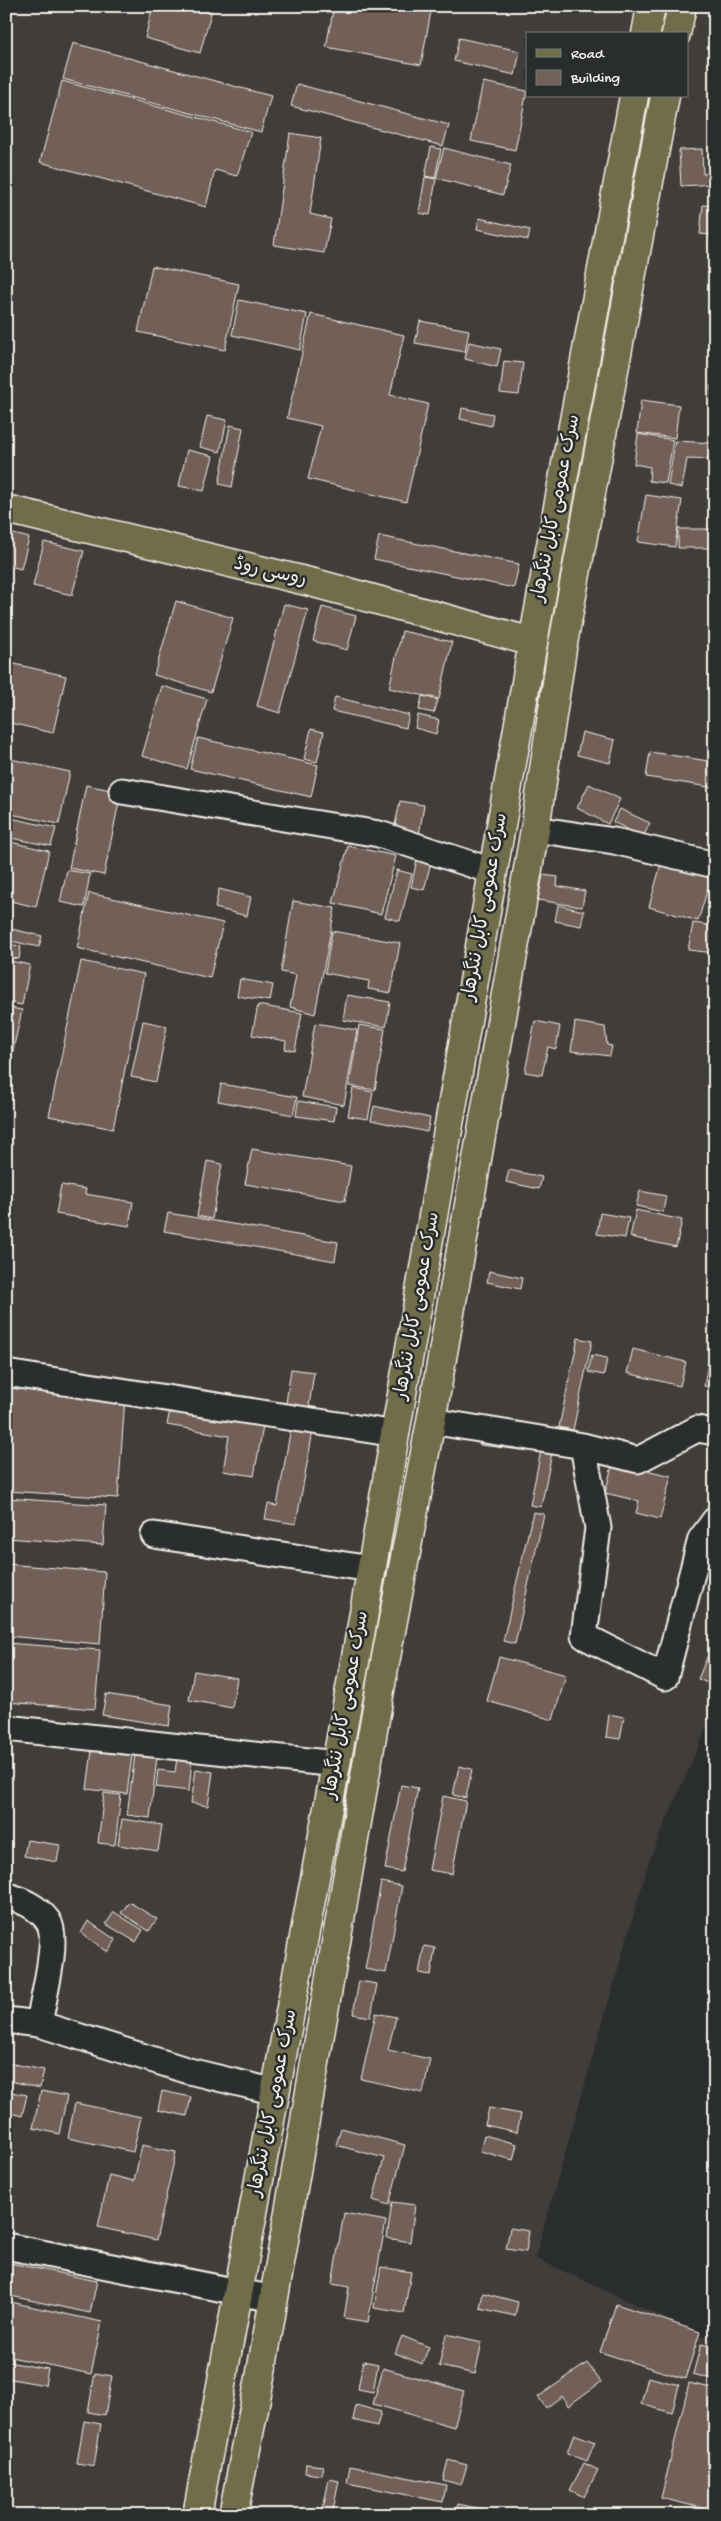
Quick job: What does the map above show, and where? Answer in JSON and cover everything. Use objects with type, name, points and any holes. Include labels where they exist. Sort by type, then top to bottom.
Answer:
[{"type":"main road","points":[[646,32],[651,6]]},
{"type":"main road","points":[[676,32],[682,6]]},
{"type":"main road","name":"سرک عمومی کابل ننگرهار","points":[[197,2515],[396,1434],[492,871],[634,98]]},
{"type":"main road","name":"سرک عمومی کابل ننگرهار","points":[[233,2515],[274,2299],[382,1683],[431,1421],[535,829],[562,649],[665,98]]},
{"type":"main road","name":"روسی روڈ","points":[[6,509],[314,583],[533,642]]},
{"type":"main road","points":[[420,1291],[453,1296]]},
{"type":"street","points":[[122,791],[379,834],[492,871]]},
{"type":"street","points":[[535,829],[614,841],[715,865]]},
{"type":"street","points":[[6,1373],[396,1434]]},
{"type":"street","points":[[431,1421],[583,1446],[638,1460],[697,1429],[715,1432]]},
{"type":"street","points":[[583,1446],[598,1528],[584,1636],[665,1677],[701,1539],[715,1520]]},
{"type":"street","points":[[154,1535],[371,1569]]},
{"type":"street","points":[[6,1728],[336,1764]]},
{"type":"street","points":[[6,1895],[30,1903],[49,1922],[53,1942],[39,2024]]},
{"type":"street","points":[[6,2020],[39,2024],[189,2072],[276,2092]]},
{"type":"street","points":[[6,2246],[274,2299]]},
{"type":"shaded area","points":[[6,6],[715,6],[715,1708],[649,1861],[535,2258],[715,2341],[715,2515],[6,2515]]},
{"type":"building","points":[[153,6],[213,6],[200,53],[145,38]]},
{"type":"building","points":[[334,6],[432,6],[421,65],[326,47]]},
{"type":"building","points":[[459,38],[520,51],[515,75],[454,61]]},
{"type":"building","points":[[73,43],[271,96],[261,132],[63,79]]},
{"type":"building","points":[[62,81],[251,132],[237,176],[215,170],[206,207],[40,162]]},
{"type":"building","points":[[483,82],[526,91],[515,150],[471,141]]},
{"type":"building","points":[[297,84],[449,125],[443,146],[291,106]]},
{"type":"building","points":[[290,133],[321,138],[310,214],[331,219],[324,253],[274,245]]},
{"type":"building","points":[[431,147],[441,149],[435,178],[425,176]]},
{"type":"building","points":[[444,148],[511,165],[503,195],[436,178]]},
{"type":"building","points":[[702,149],[703,174],[715,173],[715,184],[681,186],[679,150]]},
{"type":"building","points":[[425,177],[436,179],[430,215],[419,213]]},
{"type":"building","points":[[703,205],[715,206],[711,235],[700,234]]},
{"type":"building","points":[[479,218],[530,230],[528,240],[477,229]]},
{"type":"building","points":[[152,266],[239,284],[225,350],[138,332]]},
{"type":"building","points":[[239,300],[307,314],[300,350],[232,335]]},
{"type":"building","points":[[311,314],[404,335],[390,395],[428,404],[406,502],[308,479],[321,426],[287,418]]},
{"type":"building","points":[[420,321],[469,330],[465,352],[415,343]]},
{"type":"building","points":[[469,342],[501,349],[497,367],[465,359]]},
{"type":"building","points":[[504,361],[523,363],[519,395],[500,393]]},
{"type":"building","points":[[715,385],[715,419],[710,386]]},
{"type":"building","points":[[641,400],[679,405],[675,438],[637,433]]},
{"type":"building","points":[[462,408],[493,414],[491,426],[460,419]]},
{"type":"building","points":[[207,416],[227,420],[220,452],[200,447]]},
{"type":"building","points":[[230,425],[243,428],[232,487],[219,484]]},
{"type":"building","points":[[638,434],[673,440],[666,483],[649,481],[650,467],[634,464]]},
{"type":"building","points":[[675,441],[715,443],[715,460],[687,459],[682,488],[668,485]]},
{"type":"building","points":[[187,450],[213,456],[204,491],[179,486]]},
{"type":"building","points":[[646,495],[682,500],[675,547],[638,542]]},
{"type":"building","points":[[678,529],[715,529],[715,548],[678,548]]},
{"type":"building","points":[[6,532],[29,538],[21,569],[6,565]]},
{"type":"building","points":[[379,536],[519,564],[514,588],[374,559]]},
{"type":"building","points":[[44,542],[84,551],[72,595],[33,586]]},
{"type":"building","points":[[176,601],[233,618],[211,692],[154,675]]},
{"type":"building","points":[[284,604],[308,610],[280,713],[257,706]]},
{"type":"building","points":[[322,607],[356,616],[347,650],[313,641]]},
{"type":"building","points":[[402,631],[452,642],[439,699],[389,688]]},
{"type":"building","points":[[6,662],[66,676],[53,733],[6,722]]},
{"type":"building","points":[[162,686],[207,699],[187,769],[142,756]]},
{"type":"building","points":[[422,696],[438,700],[434,713],[419,710]]},
{"type":"building","points":[[335,697],[409,715],[406,728],[332,711]]},
{"type":"building","points":[[418,715],[439,720],[436,734],[415,728]]},
{"type":"building","points":[[311,729],[324,732],[317,762],[304,759]]},
{"type":"building","points":[[582,732],[615,740],[610,763],[577,755]]},
{"type":"building","points":[[198,738],[318,765],[311,797],[190,769]]},
{"type":"building","points":[[650,752],[715,762],[715,788],[646,777]]},
{"type":"building","points":[[6,758],[70,772],[59,824],[6,813]]},
{"type":"building","points":[[589,784],[620,799],[608,824],[577,808]]},
{"type":"building","points":[[86,785],[121,792],[104,875],[69,868]]},
{"type":"building","points":[[400,801],[424,805],[419,835],[394,830]]},
{"type":"building","points":[[620,809],[650,823],[643,837],[613,822]]},
{"type":"building","points":[[6,817],[56,828],[51,846],[6,837]]},
{"type":"building","points":[[6,841],[49,851],[36,907],[6,900]]},
{"type":"building","points":[[348,846],[396,856],[381,914],[333,903]]},
{"type":"building","points":[[417,859],[431,862],[424,890],[411,887]]},
{"type":"building","points":[[661,864],[711,878],[698,921],[649,907]]},
{"type":"building","points":[[67,870],[90,874],[84,907],[60,902]]},
{"type":"building","points":[[397,870],[412,874],[400,921],[385,917]]},
{"type":"building","points":[[543,875],[558,877],[557,886],[585,891],[582,907],[538,900]]},
{"type":"building","points":[[219,889],[251,897],[247,916],[215,908]]},
{"type":"building","points":[[89,893],[223,923],[210,978],[77,948]]},
{"type":"building","points":[[293,901],[335,908],[315,1014],[290,1007],[296,975],[281,972]]},
{"type":"building","points":[[558,905],[584,911],[581,926],[555,921]]},
{"type":"building","points":[[693,923],[715,926],[715,953],[688,950]]},
{"type":"building","points":[[7,928],[42,936],[39,947],[6,940]]},
{"type":"building","points":[[332,931],[400,943],[391,993],[368,989],[369,981],[325,973]]},
{"type":"building","points":[[6,944],[21,946],[19,959],[6,957]]},
{"type":"building","points":[[6,960],[30,965],[22,1005],[6,1002]]},
{"type":"building","points":[[81,961],[144,974],[113,1129],[49,1116]]},
{"type":"building","points":[[240,979],[273,985],[270,1001],[237,996]]},
{"type":"building","points":[[347,995],[390,1002],[386,1027],[343,1020]]},
{"type":"building","points":[[258,1005],[302,1013],[295,1051],[285,1049],[286,1041],[252,1035]]},
{"type":"building","points":[[6,1007],[22,1010],[11,1059],[6,1058]]},
{"type":"building","points":[[143,1021],[167,1026],[156,1082],[131,1077]]},
{"type":"building","points":[[535,1021],[560,1026],[556,1049],[548,1047],[542,1075],[525,1072]]},
{"type":"building","points":[[575,1022],[605,1027],[607,1045],[612,1046],[610,1056],[571,1051]]},
{"type":"building","points":[[315,1023],[357,1030],[344,1105],[302,1097]]},
{"type":"building","points":[[359,1025],[385,1029],[375,1090],[349,1086]]},
{"type":"building","points":[[6,1060],[13,1062],[7,1094],[6,1094]]},
{"type":"building","points":[[221,1084],[297,1097],[293,1115],[218,1101]]},
{"type":"building","points":[[353,1088],[373,1092],[368,1119],[348,1116]]},
{"type":"building","points":[[298,1101],[336,1107],[334,1121],[296,1116]]},
{"type":"building","points":[[374,1106],[430,1118],[427,1132],[371,1120]]},
{"type":"building","points":[[252,1149],[351,1166],[345,1201],[245,1184]]},
{"type":"building","points":[[207,1161],[222,1164],[212,1219],[197,1216]]},
{"type":"building","points":[[509,1170],[542,1177],[539,1189],[506,1182]]},
{"type":"building","points":[[61,1185],[86,1189],[85,1194],[133,1202],[129,1226],[56,1214]]},
{"type":"building","points":[[640,1191],[666,1196],[663,1212],[636,1206]]},
{"type":"building","points":[[636,1210],[682,1220],[676,1247],[630,1237]]},
{"type":"building","points":[[168,1213],[338,1242],[335,1261],[164,1231]]},
{"type":"building","points":[[600,1213],[629,1218],[625,1238],[597,1234]]},
{"type":"building","points":[[489,1271],[522,1278],[520,1289],[487,1282]]},
{"type":"building","points":[[578,1338],[592,1341],[573,1430],[559,1427]]},
{"type":"building","points":[[633,1349],[686,1362],[680,1386],[627,1373]]},
{"type":"building","points":[[592,1355],[607,1358],[604,1375],[588,1372]]},
{"type":"building","points":[[708,1362],[715,1364],[715,1388],[704,1386]]},
{"type":"building","points":[[291,1369],[314,1372],[309,1407],[286,1403]]},
{"type":"building","points":[[6,1388],[125,1397],[118,1498],[6,1491]]},
{"type":"building","points":[[171,1405],[264,1421],[254,1476],[223,1471],[229,1436],[167,1425]]},
{"type":"building","points":[[291,1427],[313,1431],[296,1524],[265,1519],[268,1504],[277,1506]]},
{"type":"building","points":[[482,1432],[523,1438],[521,1450],[480,1445]]},
{"type":"building","points":[[542,1446],[553,1448],[541,1507],[530,1505]]},
{"type":"building","points":[[613,1462],[671,1476],[660,1519],[636,1513],[639,1501],[605,1493]]},
{"type":"building","points":[[6,1498],[106,1505],[103,1545],[6,1538]]},
{"type":"building","points":[[533,1512],[544,1514],[515,1644],[503,1641]]},
{"type":"building","points":[[6,1564],[105,1572],[100,1644],[6,1636]]},
{"type":"building","points":[[715,1638],[715,1686],[698,1679]]},
{"type":"building","points":[[6,1643],[100,1650],[95,1709],[6,1702]]},
{"type":"building","points":[[499,1657],[566,1675],[553,1720],[487,1701]]},
{"type":"building","points":[[194,1671],[237,1678],[232,1708],[189,1700]]},
{"type":"building","points":[[106,1694],[172,1705],[169,1726],[102,1715]]},
{"type":"building","points":[[609,1714],[624,1717],[620,1739],[606,1737]]},
{"type":"building","points":[[92,1750],[132,1755],[127,1794],[87,1789]]},
{"type":"building","points":[[135,1754],[157,1757],[150,1818],[127,1815]]},
{"type":"building","points":[[177,1758],[192,1760],[189,1791],[156,1787],[158,1770],[175,1772]]},
{"type":"building","points":[[459,1766],[472,1769],[466,1798],[453,1795]]},
{"type":"building","points":[[196,1769],[213,1772],[208,1806],[191,1803]]},
{"type":"building","points":[[401,1785],[418,1788],[402,1872],[385,1869]]},
{"type":"building","points":[[104,1793],[121,1795],[115,1845],[98,1843]]},
{"type":"building","points":[[443,1796],[466,1801],[452,1874],[429,1870]]},
{"type":"building","points":[[122,1819],[162,1825],[158,1851],[118,1845]]},
{"type":"building","points":[[27,1840],[60,1845],[57,1862],[24,1856]]},
{"type":"building","points":[[381,1882],[402,1886],[386,1973],[365,1969]]},
{"type":"building","points":[[129,1902],[157,1919],[149,1931],[121,1913]]},
{"type":"building","points":[[114,1912],[143,1930],[136,1942],[106,1924]]},
{"type":"building","points":[[88,1921],[116,1940],[108,1952],[81,1933]]},
{"type":"building","points":[[424,1946],[435,1948],[431,1975],[419,1973]]},
{"type":"building","points":[[359,1981],[377,1984],[371,2017],[353,2014]]},
{"type":"building","points":[[376,2013],[396,2017],[388,2050],[430,2059],[423,2093],[361,2079]]},
{"type":"building","points":[[8,2063],[44,2070],[40,2088],[6,2080]]},
{"type":"building","points":[[41,2091],[67,2096],[59,2134],[33,2128]]},
{"type":"building","points":[[162,2091],[191,2097],[187,2116],[158,2110]]},
{"type":"building","points":[[11,2092],[27,2095],[22,2116],[7,2112]]},
{"type":"building","points":[[75,2103],[141,2117],[133,2152],[68,2138]]},
{"type":"building","points":[[489,2108],[521,2114],[517,2132],[485,2125]]},
{"type":"building","points":[[341,2128],[405,2145],[389,2205],[373,2200],[384,2158],[336,2145]]},
{"type":"building","points":[[484,2135],[517,2144],[513,2160],[480,2151]]},
{"type":"building","points":[[142,2145],[176,2152],[156,2240],[98,2227],[109,2175],[134,2181]]},
{"type":"building","points":[[392,2202],[415,2205],[410,2242],[387,2238]]},
{"type":"building","points":[[344,2213],[386,2221],[368,2322],[344,2318],[349,2287],[332,2284]]},
{"type":"building","points":[[510,2228],[529,2231],[526,2252],[506,2249]]},
{"type":"building","points":[[6,2262],[97,2281],[90,2313],[6,2295]]},
{"type":"building","points":[[381,2267],[411,2272],[404,2313],[374,2308]]},
{"type":"building","points":[[483,2293],[518,2302],[515,2316],[480,2308]]},
{"type":"building","points":[[6,2301],[102,2322],[91,2374],[6,2356]]},
{"type":"building","points":[[616,2304],[700,2332],[685,2379],[600,2352]]},
{"type":"building","points":[[446,2334],[482,2342],[475,2374],[439,2366]]},
{"type":"building","points":[[402,2336],[429,2347],[422,2364],[395,2353]]},
{"type":"building","points":[[701,2344],[715,2347],[715,2380],[693,2374]]},
{"type":"building","points":[[363,2361],[378,2364],[373,2392],[358,2389]]},
{"type":"building","points":[[8,2362],[48,2369],[45,2385],[6,2378]]},
{"type":"building","points":[[587,2363],[601,2382],[568,2406],[562,2396],[546,2408],[538,2397]]},
{"type":"building","points":[[383,2368],[464,2391],[454,2427],[373,2404]]},
{"type":"building","points":[[95,2373],[112,2376],[105,2415],[88,2412]]},
{"type":"building","points":[[648,2377],[679,2385],[672,2413],[641,2404]]},
{"type":"building","points":[[689,2383],[715,2389],[715,2493],[710,2510],[661,2498]]},
{"type":"building","points":[[356,2405],[381,2412],[377,2426],[353,2420]]},
{"type":"building","points":[[84,2421],[101,2424],[94,2466],[77,2463]]},
{"type":"building","points":[[574,2434],[595,2442],[587,2461],[567,2453]]},
{"type":"building","points":[[448,2460],[467,2465],[461,2485],[443,2480]]},
{"type":"building","points":[[584,2463],[598,2470],[584,2497],[570,2490]]},
{"type":"building","points":[[306,2464],[323,2466],[321,2475],[305,2473]]},
{"type":"building","points":[[350,2466],[446,2485],[443,2502],[347,2483]]},
{"type":"building","points":[[329,2479],[339,2481],[332,2515],[322,2514]]},
{"type":"building","points":[[458,2504],[489,2511],[488,2515],[455,2515]]}]
